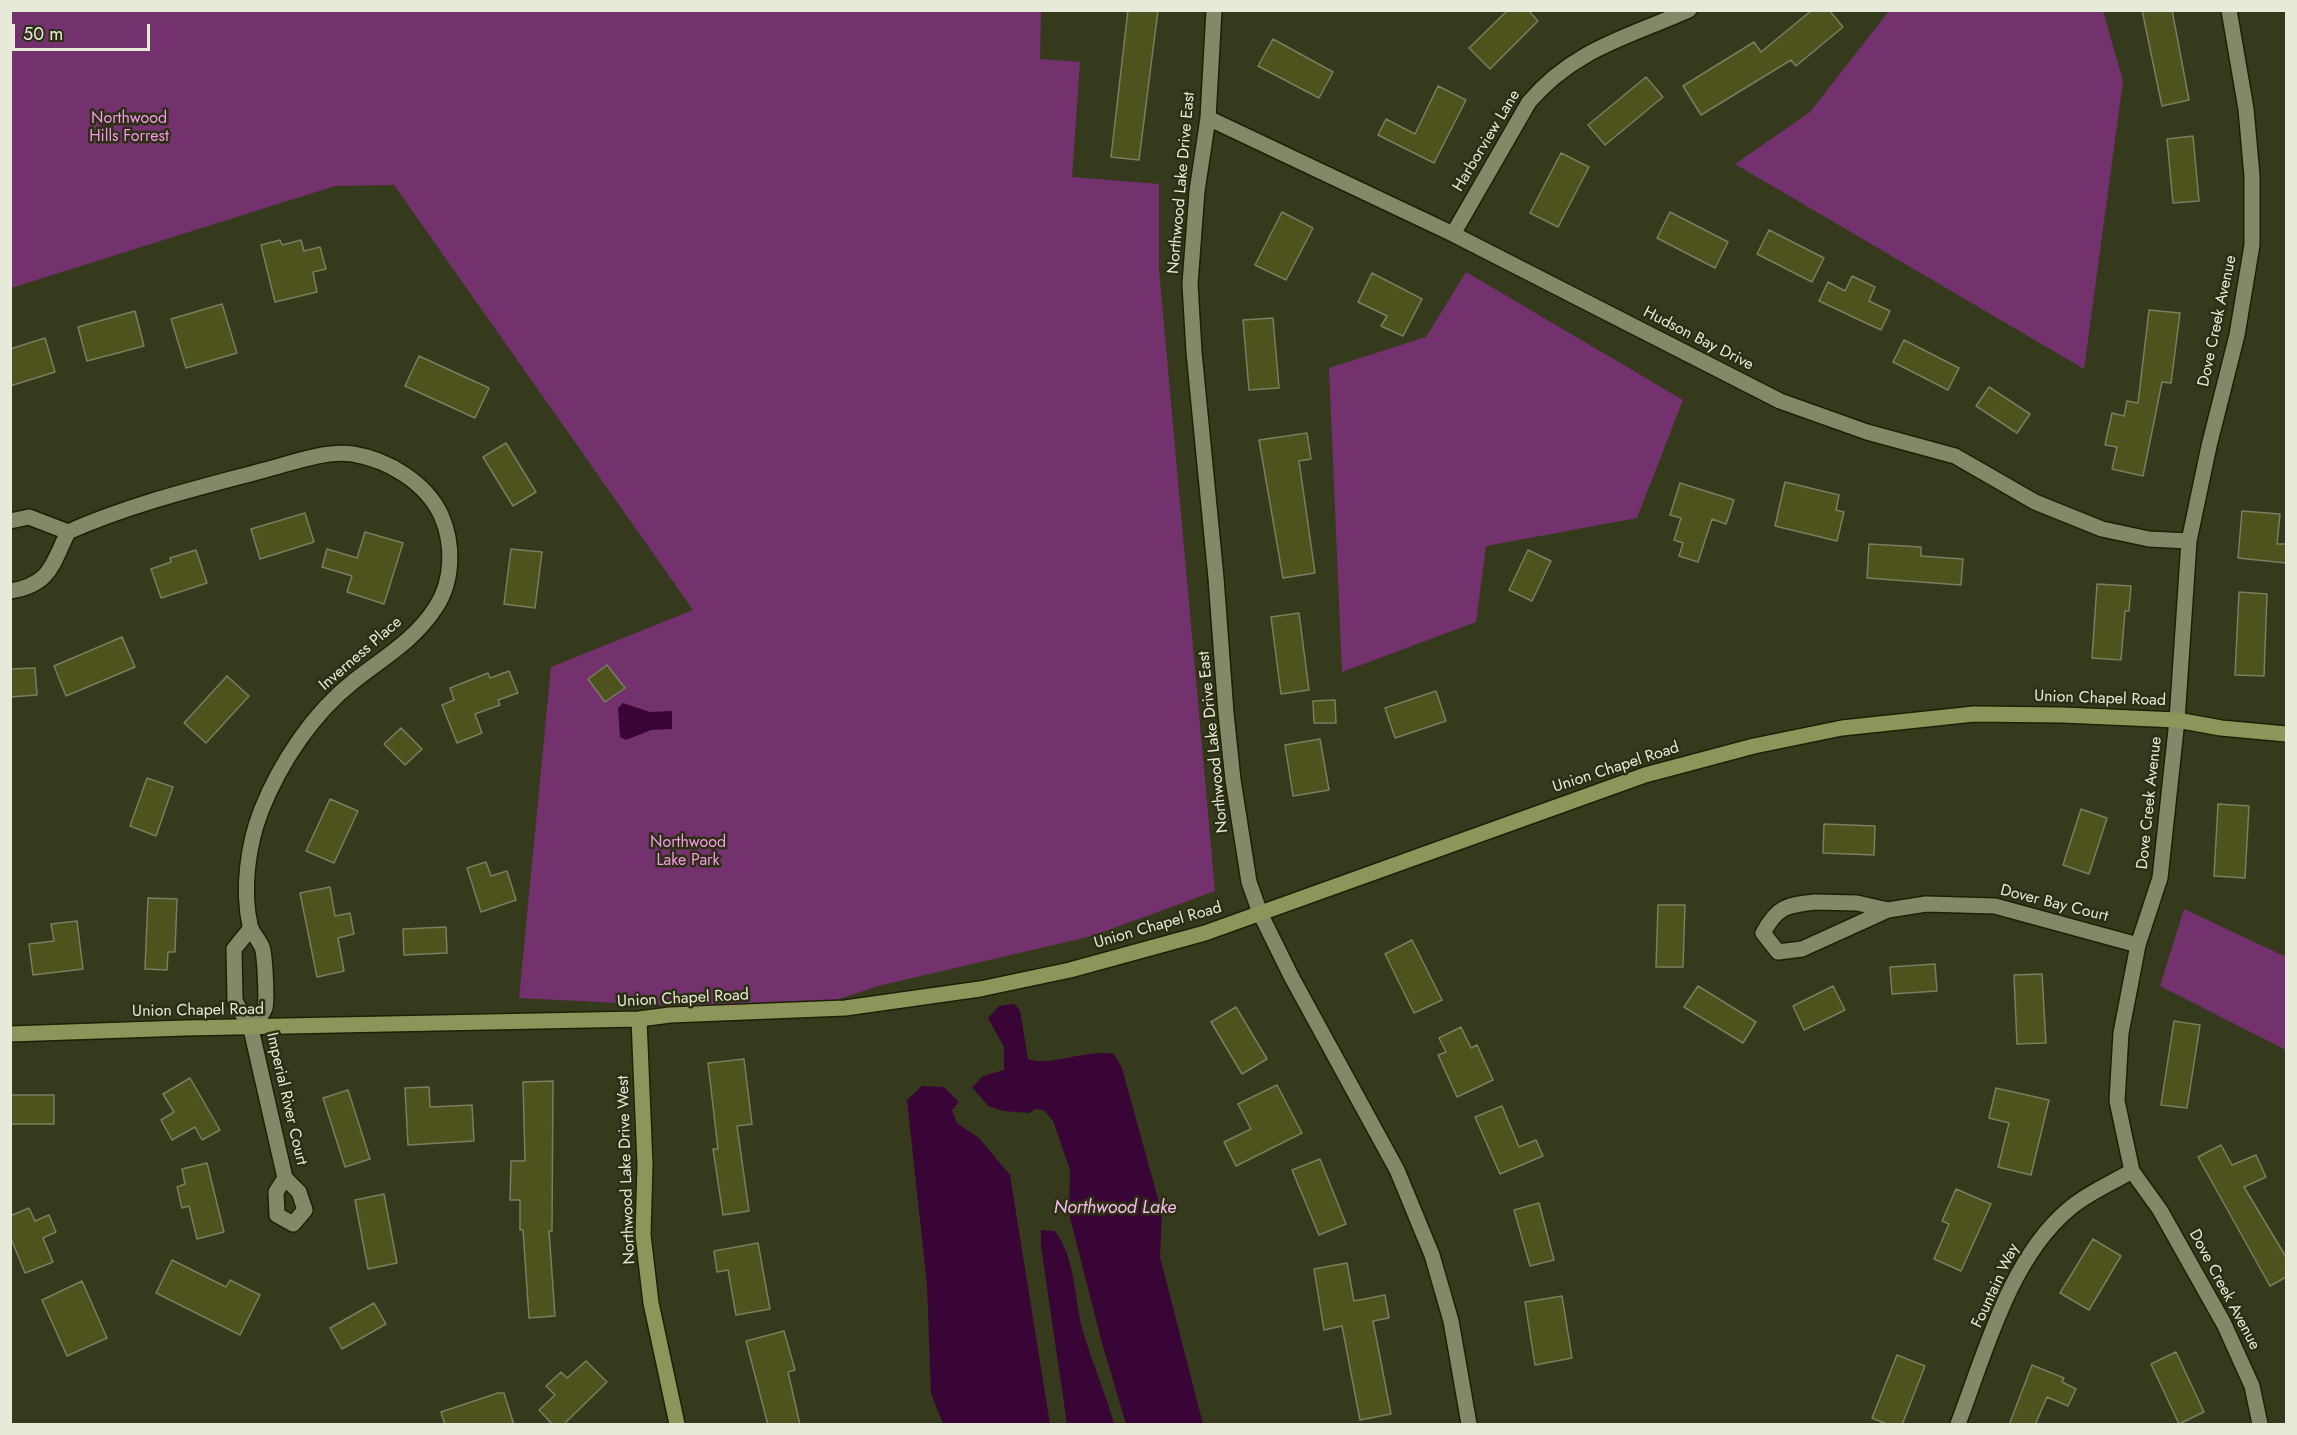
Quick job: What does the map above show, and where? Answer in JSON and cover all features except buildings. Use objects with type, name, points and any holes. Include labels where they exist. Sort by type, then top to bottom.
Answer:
[{"type":"street","name":"Northwood Lake Drive East","points":[[1214,10],[1208,118],[1192,237],[1190,284],[1194,352],[1233,780],[1249,882],[1260,913],[1332,1054],[1377,1130],[1432,1255],[1451,1321],[1469,1425]]},
{"type":"street","name":"Harborview Lane","points":[[1453,234],[1523,112],[1545,84],[1582,55],[1689,10]]},
{"type":"street","name":"Dove Creek Avenue","points":[[2229,10],[2246,109],[2252,176],[2252,244],[2237,335],[2203,468],[2189,541],[2177,720],[2160,878],[2138,945],[2121,1033],[2117,1101],[2132,1171],[2160,1210],[2224,1324],[2252,1386],[2260,1425]]},
{"type":"street","name":"Hudson Bay Drive","points":[[1208,118],[1453,234],[1780,401],[1867,432],[1955,456],[2035,502],[2102,529],[2149,539],[2189,541]]},
{"type":"street","name":"Inverness Place","points":[[68,532],[105,515],[181,492],[314,458],[352,454],[381,462],[420,485],[434,502],[444,522],[449,544],[449,566],[445,588],[435,608],[407,642],[336,697],[306,732],[280,770],[261,812],[254,834],[247,880],[251,928],[263,950],[265,1007],[251,1029]]},
{"type":"street","points":[[10,521],[29,517],[68,532],[48,573],[30,588],[10,591]]},
{"type":"street","name":"Union Chapel Road","points":[[10,1034],[185,1028],[251,1029],[639,1019],[670,1015],[845,1008],[980,989],[1070,970],[1183,940],[1646,775],[1798,736],[1886,722],[1974,714],[2177,720],[2221,728],[2286,734]]},
{"type":"street","name":"Dover Bay Court","points":[[1888,910],[1857,903],[1794,904],[1774,913],[1763,933],[1778,952],[1802,949],[1888,910],[1926,904],[1995,906],[2138,945]]},
{"type":"street","points":[[251,928],[234,949],[235,1001],[251,1029]]},
{"type":"street","name":"Northwood Lake Drive West","points":[[639,1019],[645,1165],[643,1234],[651,1303],[677,1425]]},
{"type":"street","name":"Imperial River Court","points":[[251,1029],[285,1178]]},
{"type":"street","name":"Fountain Way","points":[[1958,1425],[1996,1324],[2025,1260],[2037,1241],[2069,1208],[2132,1171]]},
{"type":"green space","points":[[10,11],[1041,11],[1040,59],[1080,62],[1072,177],[1159,184],[1159,270],[1215,891],[1092,936],[878,986],[800,1012],[519,998],[551,667],[693,610],[394,185],[335,186],[11,288]]},
{"type":"green space","points":[[1889,11],[2103,11],[2123,81],[2084,369],[1735,164],[1810,112]]},
{"type":"green space","points":[[1466,272],[1683,400],[1637,518],[1486,546],[1476,622],[1342,672],[1329,368],[1426,337]]},
{"type":"green space","points":[[2184,909],[2286,957],[2286,1050],[2160,986]]},
{"type":"water","points":[[623,703],[650,712],[672,711],[672,729],[651,730],[626,740],[620,737],[618,708]]},
{"type":"water","name":"Northwood Lake","points":[[1014,1004],[1020,1010],[1028,1059],[1047,1061],[1092,1054],[1114,1054],[1122,1068],[1162,1213],[1160,1257],[1203,1424],[1126,1424],[1102,1343],[1069,1214],[1070,1170],[1053,1121],[1044,1110],[1035,1109],[1029,1113],[1003,1111],[988,1106],[972,1087],[983,1076],[1004,1070],[1004,1047],[988,1018],[999,1006]]},
{"type":"water","name":"Northwood Lake","points":[[922,1086],[944,1087],[959,1102],[952,1110],[957,1123],[979,1138],[1010,1175],[1050,1424],[943,1424],[931,1393],[927,1285],[907,1100]]},
{"type":"water","name":"Northwood Lake","points":[[1041,1230],[1055,1231],[1067,1253],[1081,1324],[1114,1424],[1067,1424],[1041,1246]]},
{"type":"park label","name":"Northwood Hills Forrest","points":[[129,128]]},
{"type":"park label","name":"Northwood Lake Park","points":[[688,852]]}]
